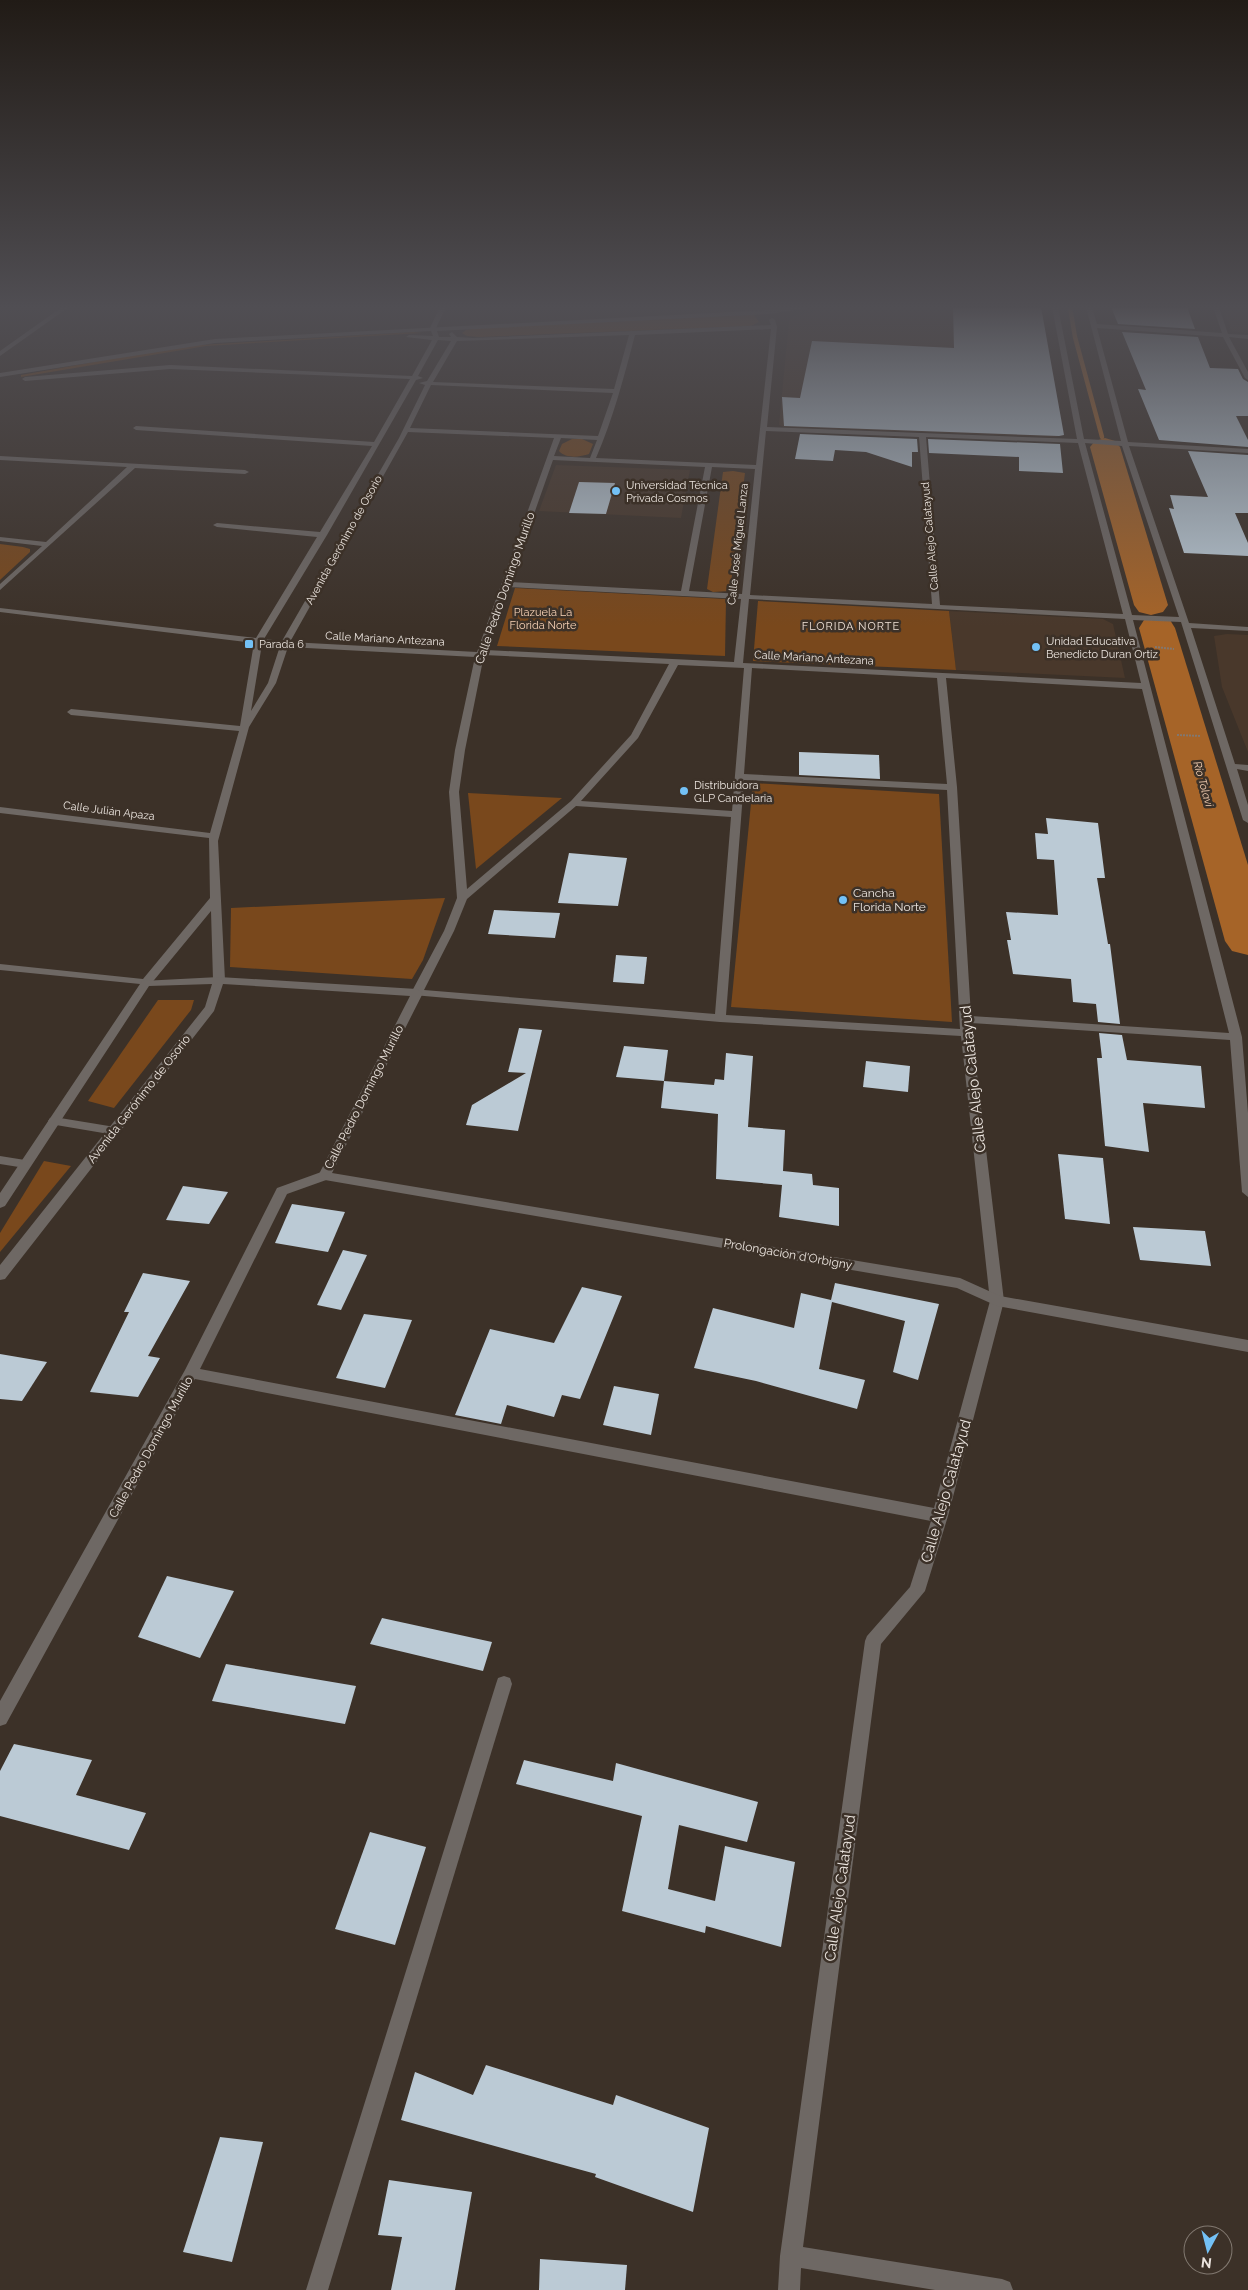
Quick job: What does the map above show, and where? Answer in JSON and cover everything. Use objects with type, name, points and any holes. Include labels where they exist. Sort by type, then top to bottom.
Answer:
[{"type":"street","name":"Avenida Gerónimo de Osorio","points":[[244,729],[272,683],[286,644],[388,439],[398,414]]},
{"type":"street","name":"Avenida Gerónimo de Osorio","points":[[0,1275],[210,1008],[219,980],[214,900],[214,836],[244,729],[248,691],[259,640],[323,535],[388,439],[406,430],[414,414]]},
{"type":"street","points":[[592,460],[610,414]]},
{"type":"street","name":"Calle José Miguel Lanza","points":[[720,1018],[740,777],[745,596],[765,414]]},
{"type":"street","points":[[1076,414],[1081,441],[1236,1037],[1248,1192]]},
{"type":"street","points":[[1117,414],[1248,820]]},
{"type":"street","points":[[136,428],[388,439]]},
{"type":"street","points":[[763,429],[1081,441],[1248,451]]},
{"type":"street","points":[[406,430],[602,438]]},
{"type":"street","name":"Calle Alejo Calatayud","points":[[922,435],[936,607]]},
{"type":"street","name":"Calle Pedro Domingo Murillo","points":[[0,1718],[191,1373],[282,1192],[324,1176],[449,931],[462,898],[454,792],[460,750],[481,654],[558,436]]},
{"type":"street","points":[[0,458],[245,472]]},
{"type":"street","points":[[549,458],[759,467]]},
{"type":"street","points":[[685,593],[709,465]]},
{"type":"street","points":[[0,588],[133,466]]},
{"type":"street","points":[[216,525],[323,535]]},
{"type":"street","points":[[0,539],[47,544]]},
{"type":"street","points":[[506,584],[1127,617],[1248,629]]},
{"type":"street","name":"Calle Mariano Antezana","points":[[0,610],[286,644],[1145,686]]},
{"type":"street","points":[[462,898],[574,803],[635,736],[675,662]]},
{"type":"street","name":"Calle Alejo Calatayud","points":[[789,2290],[873,1640],[917,1591],[940,1516],[997,1301],[966,1026],[952,787],[941,676]]},
{"type":"street","points":[[71,712],[244,729]]},
{"type":"street","points":[[1231,766],[1248,768]]},
{"type":"street","points":[[740,777],[952,787]]},
{"type":"street","points":[[574,803],[736,814]]},
{"type":"street","name":"Calle Julián Apaza","points":[[0,810],[214,836]]},
{"type":"street","points":[[0,1203],[146,983],[214,900]]},
{"type":"street","points":[[0,967],[146,983],[219,980],[417,993],[720,1018],[1236,1037]]},
{"type":"street","points":[[54,1121],[115,1131]]},
{"type":"street","points":[[0,1160],[25,1164]]},
{"type":"street","name":"Prolongación d'Orbigny","points":[[324,1176],[960,1283],[997,1301],[1248,1346]]},
{"type":"street","points":[[191,1373],[940,1516]]},
{"type":"street","points":[[317,2290],[504,1684]]},
{"type":"street","points":[[792,2256],[1002,2290]]},
{"type":"path","points":[[1155,647],[1172,648]]},
{"type":"path","points":[[1178,735],[1197,736]]},
{"type":"shaded area","points":[[780,414],[1060,414],[1064,435],[1055,437],[784,427],[779,425]]},
{"type":"shaded area","name":"Universidad Técnica Privada Cosmos","points":[[556,465],[690,470],[681,518],[539,511]]},
{"type":"shaded area","name":"Unidad Educativa Benedicto Duran Ortiz","points":[[949,611],[1103,619],[1113,624],[1125,678],[956,670]]},
{"type":"shaded area","points":[[1227,634],[1248,635],[1248,752],[1222,687],[1214,636]]},
{"type":"green space","points":[[572,439],[582,439],[593,444],[589,454],[569,456],[562,454],[559,451],[562,444]]},
{"type":"green space","points":[[723,472],[745,473],[730,591],[713,592],[707,589]]},
{"type":"green space","points":[[0,544],[23,547],[30,549],[30,552],[0,580]]},
{"type":"green space","name":"Plazuela La Florida Norte","points":[[515,588],[726,599],[725,656],[497,646]]},
{"type":"green space","points":[[758,601],[949,611],[956,670],[753,661]]},
{"type":"green space","name":"Cancha Florida Norte","points":[[753,783],[939,794],[952,1022],[731,1007]]},
{"type":"green space","points":[[468,793],[562,798],[476,869]]},
{"type":"green space","points":[[445,898],[423,960],[412,979],[230,967],[231,908]]},
{"type":"green space","points":[[158,1000],[194,1000],[191,1010],[114,1108],[88,1101]]},
{"type":"green space","points":[[44,1161],[71,1166],[0,1252],[0,1233]]},
{"type":"building","points":[[783,414],[1060,414],[1064,435],[1059,436],[784,426]]},
{"type":"building","points":[[1148,414],[1248,414],[1248,416],[1236,416],[1248,440],[1248,447],[1159,440]]},
{"type":"building","points":[[800,434],[917,439],[918,452],[912,452],[912,467],[866,452],[835,450],[833,461],[795,459]]},
{"type":"building","points":[[928,439],[1060,444],[1063,473],[1019,471],[1019,457],[929,453]]},
{"type":"building","points":[[1188,451],[1248,455],[1248,513],[1235,513],[1248,543],[1248,556],[1184,553],[1169,508],[1174,509],[1170,495],[1208,497]]},
{"type":"building","points":[[579,482],[615,483],[606,514],[569,513]]},
{"type":"building","points":[[799,752],[879,755],[880,779],[799,775]]},
{"type":"building","points":[[1046,818],[1098,823],[1105,878],[1097,878],[1108,944],[1110,944],[1120,1024],[1098,1022],[1096,1004],[1073,1002],[1071,979],[1013,974],[1007,940],[1011,940],[1006,912],[1058,915],[1054,860],[1037,859],[1035,833],[1048,834]]},
{"type":"building","points":[[569,853],[627,858],[618,906],[558,903]]},
{"type":"building","points":[[494,910],[560,913],[555,938],[488,934]]},
{"type":"building","points":[[616,955],[647,957],[644,984],[613,982]]},
{"type":"building","points":[[519,1028],[542,1030],[518,1131],[466,1125],[472,1105],[526,1073],[508,1072]]},
{"type":"building","points":[[1099,1033],[1122,1035],[1127,1060],[1201,1066],[1205,1108],[1143,1103],[1149,1152],[1105,1146],[1097,1058],[1102,1058]]},
{"type":"building","points":[[624,1046],[668,1050],[664,1081],[616,1077]]},
{"type":"building","points":[[726,1053],[753,1056],[748,1127],[785,1130],[783,1171],[812,1174],[813,1185],[839,1188],[839,1226],[779,1217],[782,1185],[716,1179],[718,1114],[661,1108],[664,1081],[714,1085],[715,1079],[724,1080]]},
{"type":"building","points":[[866,1061],[910,1066],[908,1092],[863,1087]]},
{"type":"building","points":[[1058,1154],[1103,1158],[1110,1224],[1065,1219]]},
{"type":"building","points":[[183,1186],[228,1192],[209,1224],[166,1220]]},
{"type":"building","points":[[292,1204],[345,1212],[328,1252],[275,1243]]},
{"type":"building","points":[[1133,1227],[1205,1231],[1211,1266],[1140,1260]]},
{"type":"building","points":[[343,1250],[367,1255],[341,1310],[317,1305]]},
{"type":"building","points":[[143,1273],[190,1281],[148,1356],[160,1358],[138,1397],[90,1392],[129,1312],[124,1312]]},
{"type":"building","points":[[835,1283],[939,1304],[918,1380],[893,1372],[905,1321],[832,1302],[819,1369],[865,1380],[857,1409],[756,1381],[694,1368],[713,1308],[794,1328],[801,1293],[831,1300]]},
{"type":"building","points":[[582,1287],[622,1296],[580,1399],[562,1395],[554,1417],[507,1405],[501,1424],[455,1415],[490,1329],[554,1343]]},
{"type":"building","points":[[364,1314],[412,1320],[385,1388],[336,1378]]},
{"type":"building","points":[[0,1354],[47,1362],[22,1401],[0,1399]]},
{"type":"building","points":[[614,1386],[659,1394],[651,1435],[603,1425]]},
{"type":"building","points":[[167,1576],[234,1591],[200,1658],[138,1637]]},
{"type":"building","points":[[382,1618],[492,1642],[483,1671],[370,1644]]},
{"type":"building","points":[[226,1664],[356,1686],[345,1724],[212,1701]]},
{"type":"building","points":[[14,1744],[92,1760],[76,1795],[146,1813],[129,1850],[0,1816],[0,1771]]},
{"type":"building","points":[[524,1760],[613,1781],[616,1763],[758,1802],[747,1842],[679,1825],[668,1889],[715,1901],[725,1846],[795,1862],[781,1947],[706,1926],[705,1933],[622,1911],[642,1816],[516,1784]]},
{"type":"building","points":[[370,1832],[426,1847],[395,1945],[335,1929]]},
{"type":"building","points":[[486,2065],[613,2105],[616,2095],[709,2128],[693,2212],[595,2177],[596,2174],[401,2120],[415,2072],[473,2095]]},
{"type":"building","points":[[220,2137],[263,2142],[232,2262],[183,2252]]},
{"type":"building","points":[[389,2180],[472,2192],[455,2290],[391,2290],[402,2237],[378,2235]]},
{"type":"building","points":[[540,2259],[627,2265],[625,2290],[539,2290]]},
{"type":"waterway","name":"Río Tolavi","points":[[1096,414],[1102,437]]},
{"type":"waterway","name":"Río Tolavi","points":[[1105,447],[1151,605]]},
{"type":"waterway","name":"Río Tolavi","points":[[1157,628],[1248,941]]},
{"type":"place","name":"Universidad Técnica Privada Cosmos","points":[[616,491]]},
{"type":"place","name":"Parada 6","points":[[249,644]]},
{"type":"place","name":"Unidad Educativa Benedicto Duran Ortiz","points":[[1036,647]]},
{"type":"place","name":"Distribuidora GLP Candelaria","points":[[684,791]]},
{"type":"place","name":"Cancha Florida Norte","points":[[843,900]]},
{"type":"district","name":"FLORIDA NORTE","points":[[851,626]]}]
